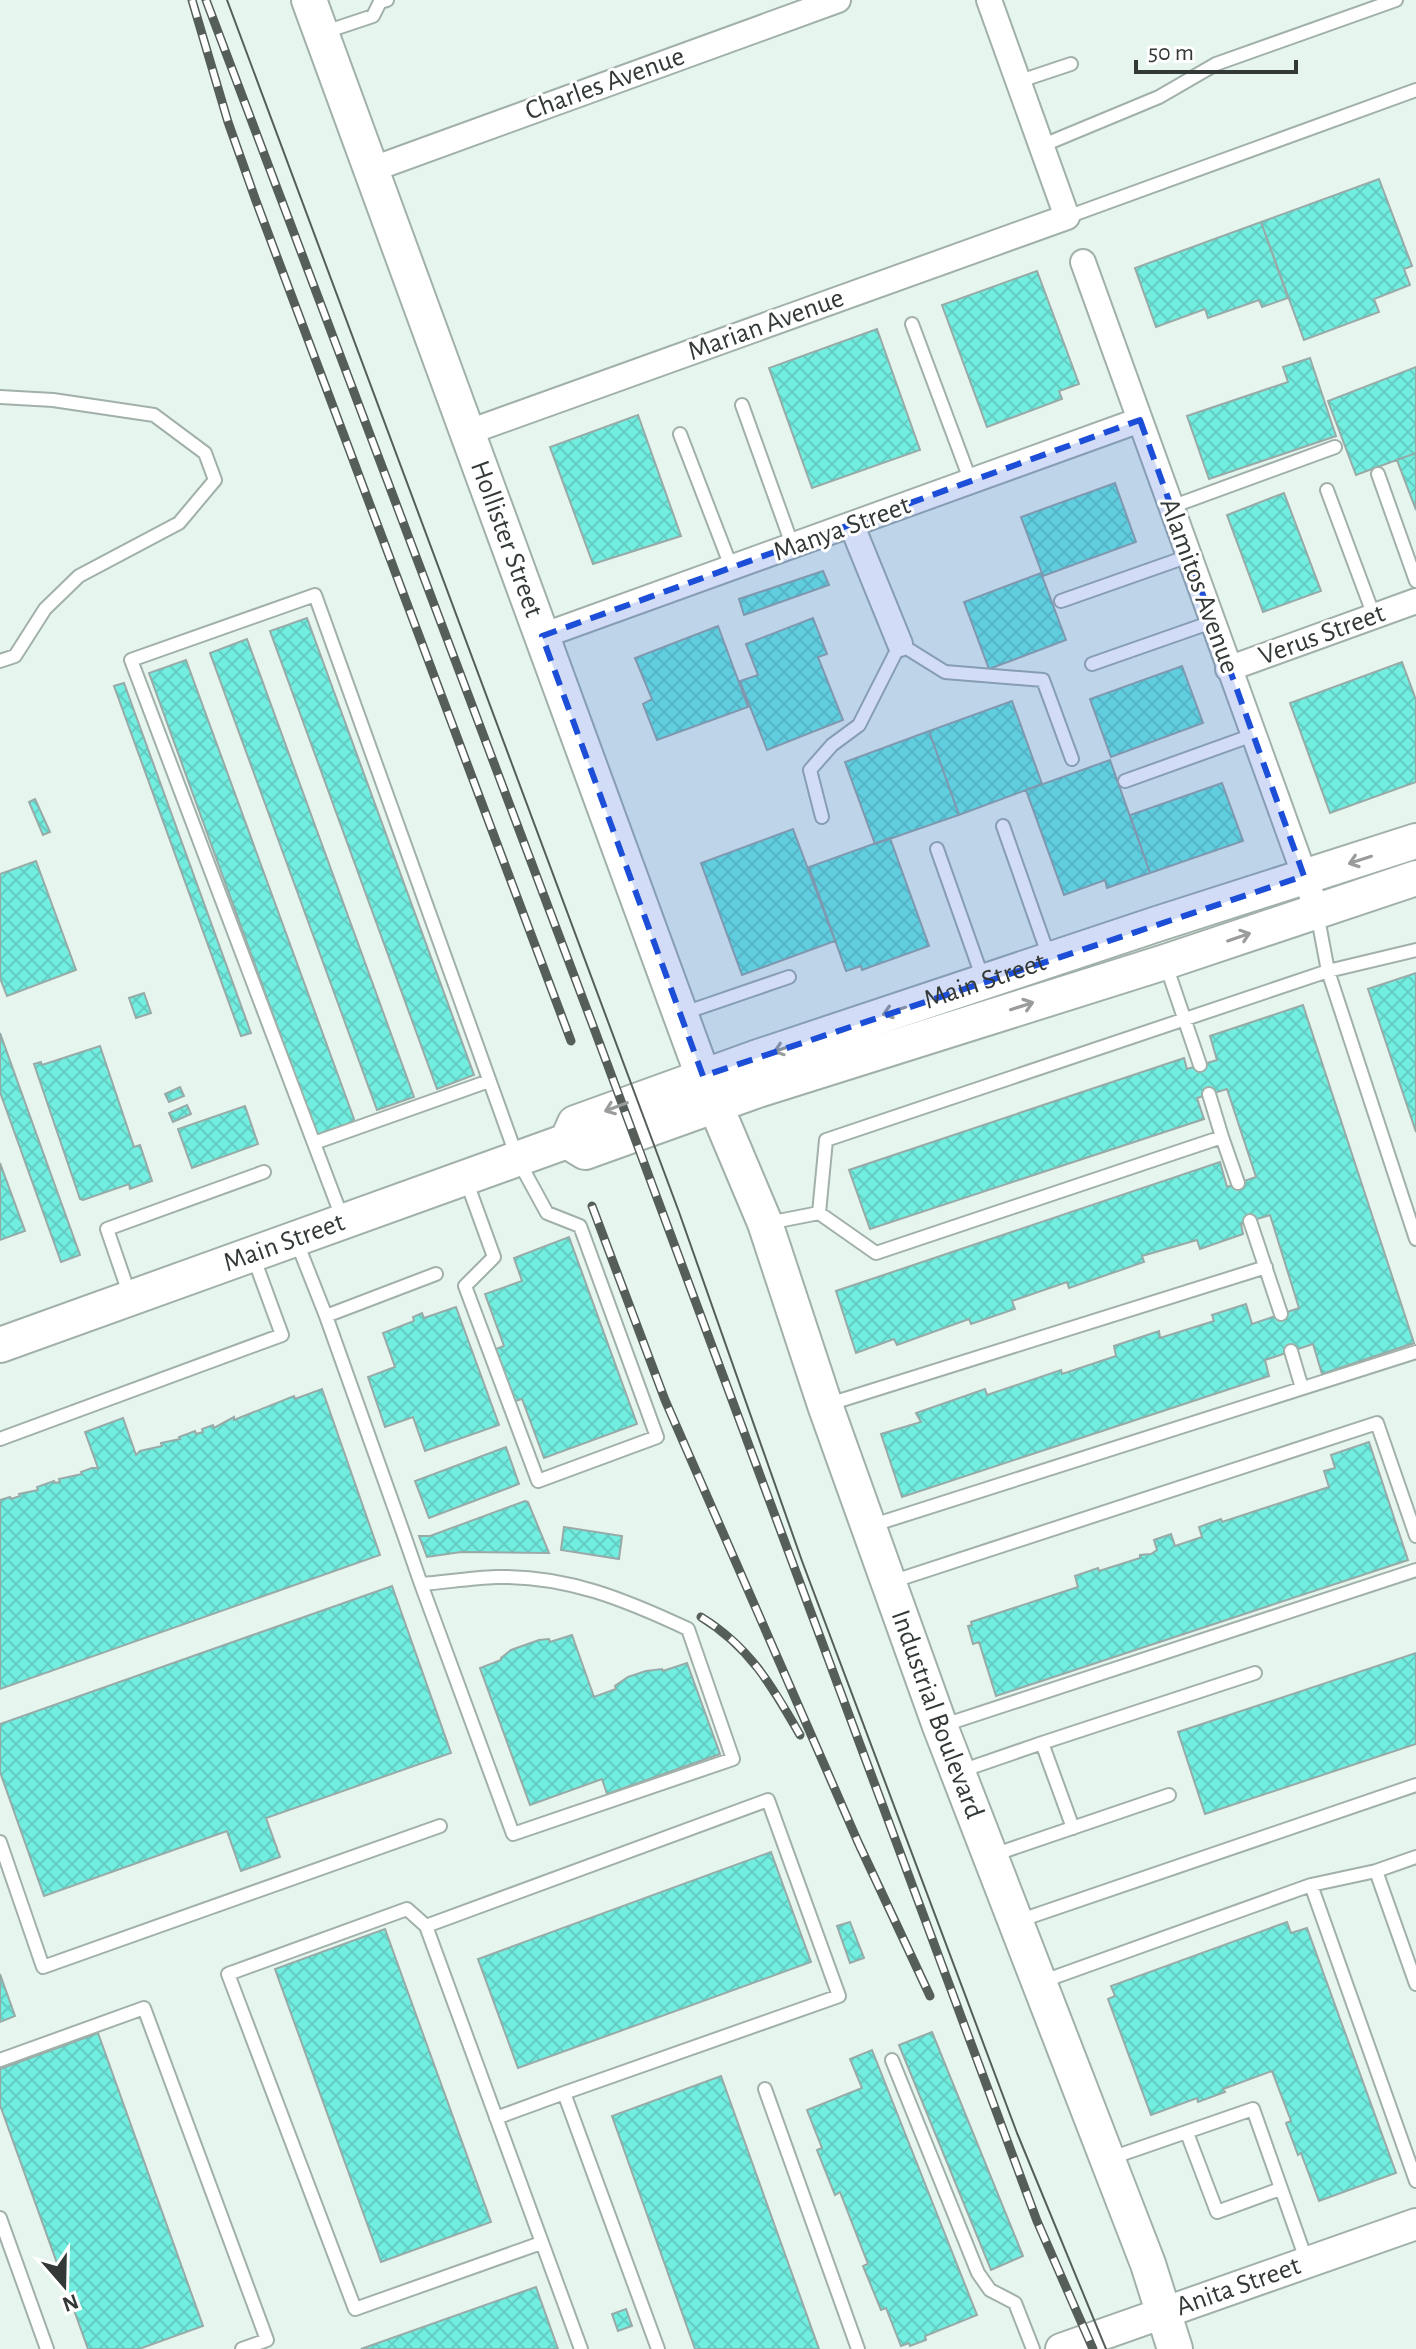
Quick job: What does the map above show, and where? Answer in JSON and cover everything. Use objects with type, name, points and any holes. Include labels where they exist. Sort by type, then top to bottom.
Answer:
[{"type":"main road","name":"Hollister Street","points":[[309,0],[708,1091]]},
{"type":"main road","name":"Main Street","points":[[708,1091],[984,982],[1416,841]]},
{"type":"main road","name":"Main Street","points":[[0,1345],[518,1160],[567,1141],[575,1123],[708,1091],[1165,962],[1416,878]]},
{"type":"main road","name":"Industrial Boulevard","points":[[708,1091],[765,1223],[825,1405],[940,1726],[1108,2160],[1151,2274],[1175,2349]]},
{"type":"street","name":"Charles Avenue","points":[[373,169],[838,0]]},
{"type":"street","points":[[989,0],[1067,217]]},
{"type":"street","name":"Marian Avenue","points":[[466,433],[1067,217]]},
{"type":"street","name":"Alamitos Avenue","points":[[1083,262],[1317,910]]},
{"type":"street","name":"Manya Street","points":[[542,636],[1140,420]]},
{"type":"street","points":[[852,526],[900,644]]},
{"type":"street","name":"Verus Street","points":[[1228,669],[1416,601]]},
{"type":"street","name":"Anita Street","points":[[1061,2349],[1416,2224]]},
{"type":"lane","points":[[322,33],[373,16],[380,2],[387,0]]},
{"type":"lane","points":[[1041,146],[1159,97],[1216,64],[1396,0]]},
{"type":"lane","points":[[1017,82],[1071,64]]},
{"type":"lane","points":[[1067,217],[1416,90]]},
{"type":"lane","points":[[912,324],[971,482]]},
{"type":"lane","points":[[0,397],[53,400],[154,415],[205,453],[215,480],[179,523],[79,576],[45,609],[15,656],[0,661]]},
{"type":"lane","points":[[742,405],[793,547]]},
{"type":"lane","points":[[680,434],[732,569]]},
{"type":"lane","points":[[1171,507],[1335,447]]},
{"type":"lane","points":[[1378,474],[1416,581]]},
{"type":"lane","points":[[1327,490],[1374,616]]},
{"type":"lane","points":[[1061,601],[1189,556]]},
{"type":"lane","points":[[344,1223],[131,660],[315,595],[518,1160],[547,1213],[580,1226],[657,1437],[538,1481],[465,1286],[494,1257],[466,1180]]},
{"type":"lane","points":[[1092,664],[1212,622]]},
{"type":"lane","points":[[822,817],[810,770],[832,745],[859,725],[900,644],[945,672],[1043,680],[1072,759]]},
{"type":"lane","points":[[1125,781],[1253,735]]},
{"type":"lane","points":[[1003,826],[1050,960]]},
{"type":"lane","points":[[937,849],[984,982]]},
{"type":"lane","points":[[1317,910],[1328,971],[1416,1239]]},
{"type":"lane","points":[[819,1213],[826,1140],[1328,971],[1416,950]]},
{"type":"lane","points":[[1165,962],[1200,1065]]},
{"type":"lane","points":[[681,1014],[789,977]]},
{"type":"lane","points":[[314,1143],[489,1081]]},
{"type":"lane","points":[[1209,1094],[1238,1183]]},
{"type":"lane","points":[[765,1223],[819,1213],[876,1253],[1222,1137]]},
{"type":"lane","points":[[131,1299],[107,1229],[264,1172]]},
{"type":"lane","points":[[1250,1221],[1281,1314]]},
{"type":"lane","points":[[296,1240],[326,1316],[421,1584],[513,1834],[733,1759],[688,1629],[627,1600],[544,1579],[497,1577],[421,1584]]},
{"type":"lane","points":[[0,1439],[282,1335],[253,1256]]},
{"type":"lane","points":[[825,1405],[1266,1267]]},
{"type":"lane","points":[[326,1316],[436,1274]]},
{"type":"lane","points":[[1291,1351],[1302,1388]]},
{"type":"lane","points":[[869,1527],[1416,1352]]},
{"type":"lane","points":[[888,1583],[1377,1423],[1416,1536]]},
{"type":"lane","points":[[940,1726],[1416,1570]]},
{"type":"lane","points":[[958,1772],[1255,1673]]},
{"type":"lane","points":[[1042,1743],[1073,1828]]},
{"type":"lane","points":[[1015,1922],[1416,1785]]},
{"type":"lane","points":[[990,1856],[1169,1795]]},
{"type":"lane","points":[[426,1926],[768,1800],[839,1996],[496,2118]]},
{"type":"lane","points":[[0,1842],[43,1967],[440,1826]]},
{"type":"lane","points":[[1039,1983],[1311,1885],[1376,1871],[1416,1857]]},
{"type":"lane","points":[[1376,1871],[1416,1984]]},
{"type":"lane","points":[[1311,1885],[1416,2181]]},
{"type":"lane","points":[[541,2243],[355,2309],[228,1974],[407,1909],[426,1926],[581,2349]]},
{"type":"lane","points":[[0,2060],[144,2008],[267,2340],[242,2349]]},
{"type":"lane","points":[[892,2060],[978,2273],[990,2290],[1015,2303],[1033,2349]]},
{"type":"lane","points":[[765,2089],[858,2349]]},
{"type":"lane","points":[[564,2093],[658,2349]]},
{"type":"lane","points":[[1108,2160],[1253,2109],[1307,2262]]},
{"type":"lane","points":[[1187,2133],[1217,2212],[1280,2189]]},
{"type":"lane","points":[[0,2218],[47,2349]]},
{"type":"highlighted area","points":[[1140,420],[1304,876],[703,1076],[542,636]]},
{"type":"building","points":[[1379,179],[1412,266],[1404,269],[1410,285],[1374,299],[1379,312],[1304,340],[1261,222]]},
{"type":"building","points":[[1261,222],[1288,298],[1262,307],[1259,300],[1208,318],[1205,309],[1156,327],[1135,268]]},
{"type":"building","points":[[1037,271],[1079,384],[1059,391],[1062,399],[987,427],[942,305]]},
{"type":"building","points":[[877,329],[920,450],[812,488],[769,368]]},
{"type":"building","points":[[1310,358],[1336,436],[1209,479],[1187,416],[1288,382],[1283,367]]},
{"type":"building","points":[[1416,367],[1416,453],[1356,475],[1328,401]]},
{"type":"building","points":[[638,415],[681,536],[593,564],[550,447]]},
{"type":"building","points":[[1416,453],[1416,510],[1397,460]]},
{"type":"building","points":[[1115,483],[1136,542],[1043,576],[1021,517]]},
{"type":"building","points":[[1284,493],[1321,591],[1263,612],[1227,515]]},
{"type":"building","points":[[823,571],[829,585],[744,615],[739,599]]},
{"type":"building","points":[[1041,573],[1066,640],[989,669],[964,602]]},
{"type":"building","points":[[307,618],[474,1075],[437,1089],[270,631]]},
{"type":"building","points":[[813,618],[827,654],[818,657],[843,720],[767,750],[740,681],[758,675],[746,644]]},
{"type":"building","points":[[718,626],[748,707],[657,740],[643,704],[652,699],[635,658]]},
{"type":"building","points":[[247,639],[414,1097],[377,1110],[210,653]]},
{"type":"building","points":[[186,660],[354,1119],[319,1134],[316,1133],[149,673]]},
{"type":"building","points":[[1402,662],[1416,700],[1416,782],[1330,813],[1290,703]]},
{"type":"building","points":[[1182,666],[1203,723],[1111,757],[1090,699]]},
{"type":"building","points":[[124,683],[251,1033],[241,1036],[114,686]]},
{"type":"building","points":[[1012,701],[1042,784],[959,815],[929,731]]},
{"type":"building","points":[[929,731],[959,815],[875,844],[845,762]]},
{"type":"building","points":[[1110,760],[1150,873],[1107,888],[1105,880],[1064,895],[1026,790]]},
{"type":"building","points":[[1222,783],[1243,841],[1150,873],[1130,815]]},
{"type":"building","points":[[35,799],[50,832],[43,835],[29,802]]},
{"type":"building","points":[[793,829],[835,941],[742,975],[701,863]]},
{"type":"building","points":[[890,838],[929,946],[862,970],[861,966],[846,971],[809,867]]},
{"type":"building","points":[[36,861],[76,970],[7,996],[0,978],[0,874]]},
{"type":"building","points":[[1416,973],[1416,1132],[1368,989]]},
{"type":"building","points":[[144,993],[151,1013],[136,1018],[129,998]]},
{"type":"building","points":[[1303,1005],[1414,1343],[1322,1374],[1313,1344],[1265,1360],[1269,1376],[902,1497],[881,1434],[921,1422],[916,1413],[985,1389],[987,1395],[1061,1370],[1062,1374],[1116,1356],[1114,1346],[1159,1331],[1160,1338],[1214,1321],[1212,1315],[1246,1304],[1252,1324],[1299,1308],[1270,1215],[1241,1224],[1243,1234],[1200,1249],[1197,1240],[1142,1256],[1144,1262],[1069,1288],[1067,1282],[1012,1301],[1015,1309],[971,1324],[969,1319],[897,1345],[894,1339],[856,1353],[836,1291],[1220,1162],[1227,1187],[1256,1177],[1227,1089],[1197,1098],[1204,1119],[870,1229],[849,1170],[1184,1058],[1187,1069],[1217,1060],[1210,1036]]},
{"type":"building","points":[[0,1033],[80,1255],[61,1262],[0,1092]]},
{"type":"building","points":[[100,1046],[134,1147],[140,1145],[152,1181],[130,1189],[129,1184],[83,1200],[80,1199],[34,1064],[41,1062],[42,1065]]},
{"type":"building","points":[[180,1087],[184,1096],[169,1102],[165,1094]]},
{"type":"building","points":[[187,1105],[191,1114],[173,1122],[169,1113]]},
{"type":"building","points":[[245,1106],[258,1144],[192,1168],[178,1129]]},
{"type":"building","points":[[0,1163],[25,1231],[0,1240]]},
{"type":"building","points":[[569,1237],[637,1424],[544,1458],[522,1399],[515,1401],[496,1349],[504,1346],[485,1294],[522,1281],[514,1258]]},
{"type":"building","points":[[456,1307],[499,1425],[425,1451],[413,1417],[385,1427],[368,1377],[395,1367],[383,1333],[414,1321],[413,1317],[422,1313],[424,1318]]},
{"type":"building","points":[[322,1389],[380,1555],[0,1689],[0,1500],[11,1499],[54,1481],[60,1482],[59,1479],[98,1468],[85,1432],[123,1418],[136,1455],[195,1431],[196,1434],[203,1432],[202,1429],[213,1425],[214,1428],[234,1417],[234,1420],[294,1396],[295,1399]]},
{"type":"building","points":[[1369,1442],[1408,1560],[996,1696],[979,1642],[973,1644],[968,1626],[972,1625],[971,1622],[1078,1587],[1075,1576],[1151,1554],[1157,1550],[1154,1540],[1171,1534],[1175,1546],[1202,1537],[1199,1527],[1329,1487],[1324,1471],[1335,1468],[1331,1455]]},
{"type":"building","points":[[506,1447],[519,1484],[429,1518],[415,1481]]},
{"type":"building","points":[[525,1501],[549,1553],[461,1552],[427,1557],[419,1536],[430,1536]]},
{"type":"building","points":[[564,1527],[622,1536],[619,1559],[561,1550]]},
{"type":"building","points":[[392,1586],[451,1753],[266,1818],[280,1857],[241,1871],[227,1831],[44,1896],[0,1772],[0,1724]]},
{"type":"building","points":[[572,1635],[594,1697],[616,1689],[615,1686],[628,1677],[687,1663],[720,1754],[607,1794],[602,1779],[530,1805],[480,1668],[501,1660],[511,1650],[539,1640],[549,1639],[550,1642]]},
{"type":"building","points":[[1416,1653],[1416,1744],[1205,1814],[1178,1732]]},
{"type":"building","points":[[771,1852],[811,1962],[518,2068],[478,1959]]},
{"type":"building","points":[[850,1922],[864,1958],[850,1963],[837,1926]]},
{"type":"building","points":[[1287,1922],[1291,1933],[1307,1928],[1396,2173],[1319,2201],[1286,2123],[1291,2121],[1272,2071],[1198,2102],[1197,2098],[1151,2115],[1108,1999],[1115,1996],[1111,1986]]},
{"type":"building","points":[[385,1929],[491,2222],[381,2262],[275,1969]]},
{"type":"building","points":[[0,1974],[15,2016],[0,2022]]},
{"type":"building","points":[[932,2032],[1023,2256],[991,2270],[899,2045]]},
{"type":"building","points":[[98,2033],[203,2326],[139,2349],[88,2349],[0,2105],[0,2069]]},
{"type":"building","points":[[872,2050],[977,2315],[925,2336],[926,2340],[910,2346],[909,2343],[901,2346],[886,2308],[881,2310],[863,2266],[868,2264],[840,2192],[835,2195],[817,2150],[822,2148],[807,2110],[862,2088],[850,2059]]},
{"type":"building","points":[[721,2076],[819,2349],[695,2349],[612,2116]]},
{"type":"building","points":[[536,2287],[558,2349],[361,2349]]},
{"type":"building","points":[[626,2309],[632,2326],[618,2331],[612,2314]]},
{"type":"tram line","points":[[227,0],[679,1212],[802,1561],[1017,2133],[1106,2349]]},
{"type":"railway","points":[[192,0],[228,122],[256,201],[571,1041]]},
{"type":"railway","points":[[206,0],[595,1031],[1037,2221],[1093,2349]]},
{"type":"railway","points":[[592,1206],[665,1400],[861,1849]]},
{"type":"railway","points":[[701,1617],[733,1641],[758,1669],[800,1735]]},
{"type":"railway","points":[[857,1840],[930,1996]]}]
